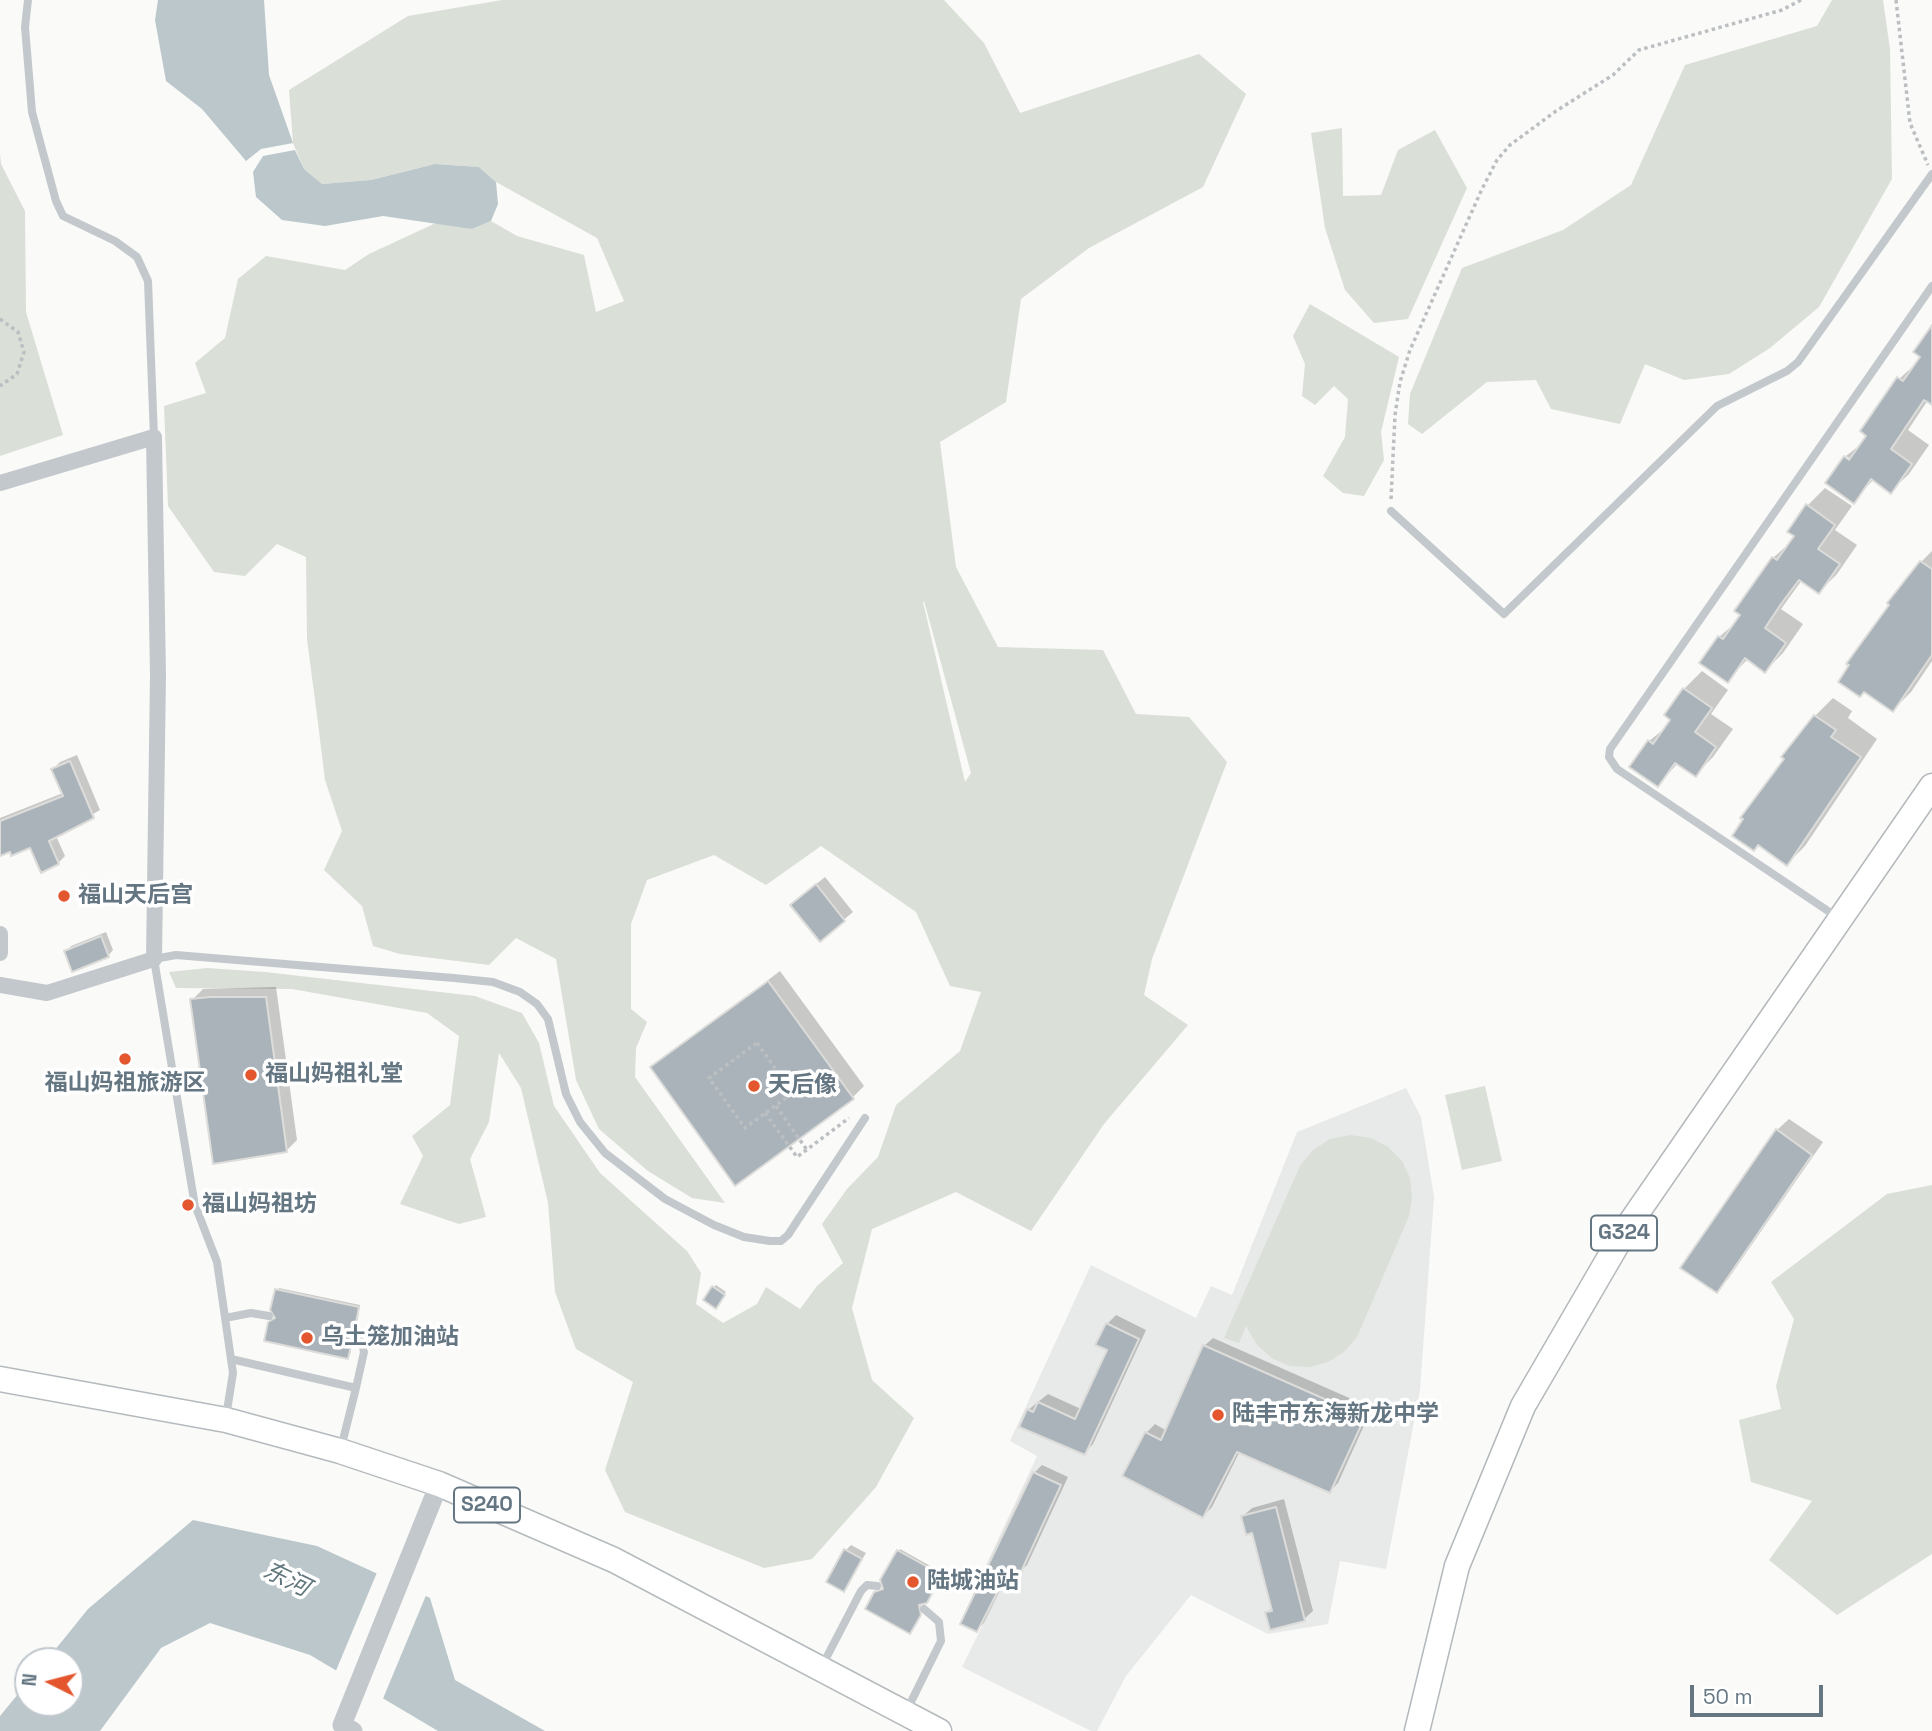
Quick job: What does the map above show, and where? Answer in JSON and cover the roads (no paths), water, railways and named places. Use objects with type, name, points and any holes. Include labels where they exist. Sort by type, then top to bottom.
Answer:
[{"type":"main road","name":"G324","points":[[1417,1731],[1457,1566],[1523,1406],[1626,1229],[1932,786]]},
{"type":"main road","name":"S240","points":[[0,1379],[226,1420],[340,1451],[439,1484],[614,1560],[939,1731]]},
{"type":"street","points":[[0,483],[154,437],[158,676],[154,959],[47,993],[0,985]]},
{"type":"street","points":[[0,934],[0,953]]},
{"type":"street","points":[[353,1731],[342,1725],[439,1484]]},
{"type":"lane","points":[[28,0],[25,27],[32,112],[55,201],[63,216],[115,241],[138,257],[148,281],[154,437]]},
{"type":"lane","points":[[1391,511],[1504,614],[1717,407],[1787,371],[1798,362],[1932,174]]},
{"type":"lane","points":[[1839,918],[1617,769],[1609,757],[1614,742],[1932,286]]},
{"type":"lane","points":[[226,1420],[233,1373],[217,1262],[195,1202],[154,959],[176,955],[273,960],[493,982],[520,992],[537,1004],[548,1019],[566,1094],[580,1122],[604,1153],[665,1199],[714,1225],[744,1237],[781,1241],[788,1235],[863,1121]]},
{"type":"lane","points":[[225,1318],[251,1313],[269,1316]]},
{"type":"lane","points":[[340,1451],[364,1352],[362,1343],[354,1334]]},
{"type":"lane","points":[[231,1359],[356,1388]]},
{"type":"lane","points":[[821,1669],[861,1591],[867,1585],[877,1586]]},
{"type":"lane","points":[[905,1714],[941,1641],[939,1622],[924,1609]]},
{"type":"water","points":[[158,0],[264,0],[269,75],[293,143],[261,149],[246,161],[202,109],[166,81],[155,20]]},
{"type":"water","points":[[295,150],[304,169],[322,184],[371,180],[435,164],[479,167],[496,182],[498,204],[491,221],[472,229],[383,216],[325,226],[282,220],[256,197],[253,172],[263,156]]},
{"type":"water","name":"东河","points":[[193,1520],[317,1546],[430,1598],[455,1680],[545,1731],[438,1731],[310,1655],[210,1623],[161,1648],[100,1731],[0,1731],[0,1716],[14,1699],[14,1717],[84,1717],[84,1647],[57,1647],[88,1609]]},
{"type":"place","name":"福山天后宫","points":[[64,896]]},
{"type":"place","name":"福山妈祖旅游区","points":[[125,1059]]},
{"type":"place","name":"福山妈祖礼堂","points":[[251,1075]]},
{"type":"place","name":"天后像","points":[[754,1086]]},
{"type":"place","name":"福山妈祖坊","points":[[188,1205]]},
{"type":"place","name":"乌土笼加油站","points":[[307,1338]]},
{"type":"place","name":"陆丰市东海新龙中学","points":[[1218,1415]]},
{"type":"place","name":"陆城油站","points":[[913,1582]]}]
